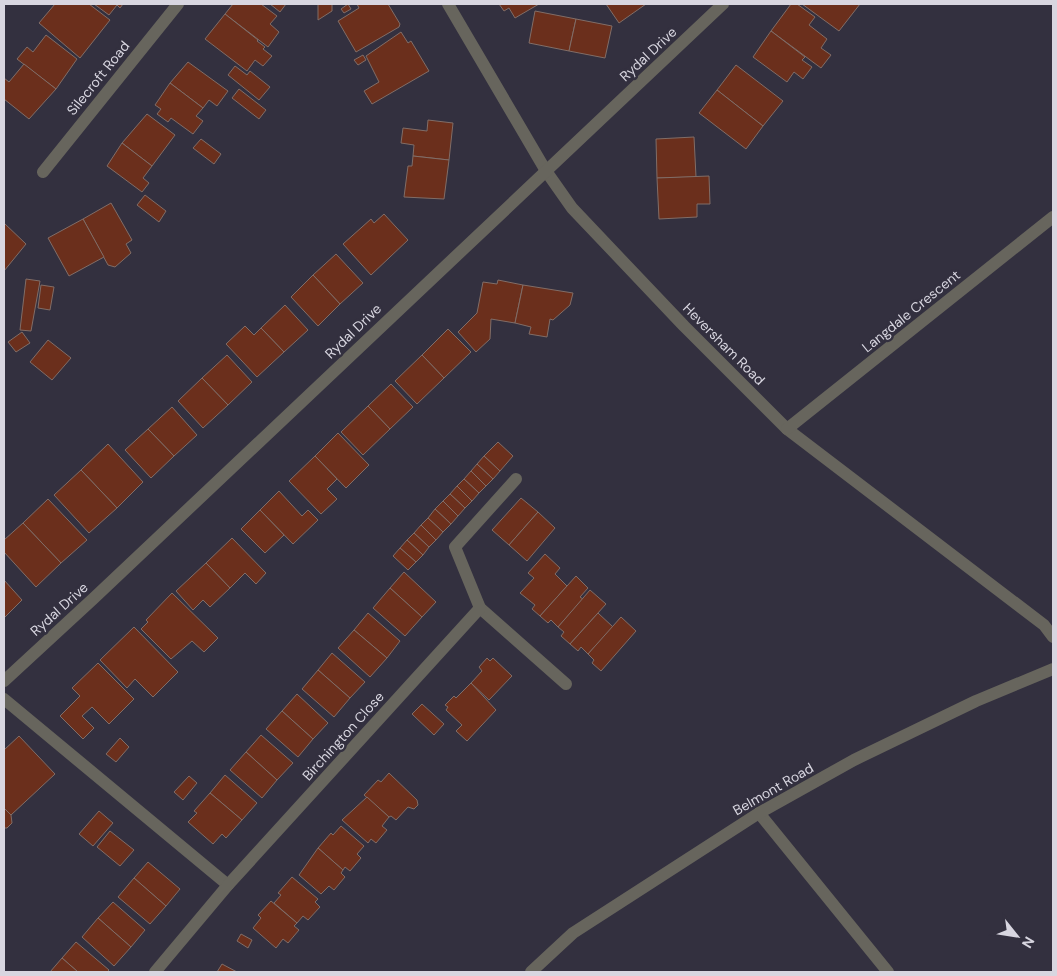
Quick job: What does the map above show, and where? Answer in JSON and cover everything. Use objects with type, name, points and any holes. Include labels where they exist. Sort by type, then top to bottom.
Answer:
[{"type":"street","name":"Silecroft Road","points":[[43,172],[178,4]]},
{"type":"street","name":"Heversham Road","points":[[448,4],[546,171],[572,208],[684,326],[787,429],[1044,625],[1053,637]]},
{"type":"street","name":"Rydal Drive","points":[[4,680],[94,598],[723,4]]},
{"type":"street","name":"Langdale Crescent","points":[[787,429],[1053,217]]},
{"type":"street","points":[[516,479],[455,547],[480,608],[566,684]]},
{"type":"street","name":"Birchington Close","points":[[156,972],[228,885],[480,608]]},
{"type":"street","name":"Belmont Road","points":[[531,972],[573,933],[759,813],[854,760],[976,701],[1053,669]]},
{"type":"street","points":[[4,699],[228,885]]},
{"type":"street","points":[[759,813],[888,972]]},
{"type":"building","points":[[55,4],[89,4],[110,20],[80,58],[39,23]]},
{"type":"building","points":[[94,4],[123,4],[120,8],[117,5],[109,15]]},
{"type":"building","points":[[233,4],[261,4],[277,16],[270,24],[279,32],[268,47],[225,14]]},
{"type":"building","points":[[270,4],[286,4],[280,12]]},
{"type":"building","points":[[318,4],[332,4],[332,11],[318,20]]},
{"type":"building","points":[[348,4],[351,9],[344,13],[341,9]]},
{"type":"building","points":[[357,4],[388,4],[400,24],[399,27],[356,52],[338,21],[359,8]]},
{"type":"building","points":[[499,4],[539,4],[515,18],[509,8],[504,11]]},
{"type":"building","points":[[606,4],[646,4],[619,23]]},
{"type":"building","points":[[791,4],[797,4],[815,17],[809,25],[827,39],[821,48],[831,55],[821,68],[771,31]]},
{"type":"building","points":[[802,4],[860,4],[839,31]]},
{"type":"building","points":[[535,11],[576,19],[569,51],[529,43]]},
{"type":"building","points":[[225,14],[258,40],[265,47],[263,49],[272,56],[263,66],[255,60],[247,71],[205,39]]},
{"type":"building","points":[[576,19],[612,26],[605,58],[569,51]]},
{"type":"building","points":[[771,31],[805,57],[802,60],[812,67],[803,79],[794,72],[787,82],[753,57]]},
{"type":"building","points":[[401,32],[408,43],[411,41],[429,71],[372,104],[364,91],[379,82],[366,56]]},
{"type":"building","points":[[46,35],[77,59],[56,89],[17,59],[27,47],[33,52]]},
{"type":"building","points":[[363,55],[366,60],[358,65],[354,60]]},
{"type":"building","points":[[188,62],[228,91],[217,106],[209,100],[203,108],[170,83]]},
{"type":"building","points":[[24,64],[56,89],[29,119],[4,99],[4,78],[9,82]]},
{"type":"building","points":[[736,65],[783,101],[763,126],[717,90]]},
{"type":"building","points":[[235,66],[247,75],[250,71],[270,87],[259,100],[228,75]]},
{"type":"building","points":[[170,83],[203,108],[196,116],[203,121],[193,134],[171,118],[168,122],[157,114],[161,109],[155,105]]},
{"type":"building","points":[[239,89],[266,110],[259,119],[232,98]]},
{"type":"building","points":[[717,90],[763,126],[746,149],[699,113]]},
{"type":"building","points":[[147,114],[175,135],[152,166],[122,143]]},
{"type":"building","points":[[428,120],[453,123],[449,160],[413,156],[414,145],[401,143],[403,128],[427,131]]},
{"type":"building","points":[[694,137],[696,177],[657,178],[656,139]]},
{"type":"building","points":[[201,139],[221,154],[214,164],[193,148]]},
{"type":"building","points":[[122,143],[152,166],[143,178],[149,183],[142,192],[107,166]]},
{"type":"building","points":[[413,156],[449,160],[444,199],[404,197],[408,166],[412,166]]},
{"type":"building","points":[[709,176],[710,204],[697,204],[697,217],[659,219],[657,178]]},
{"type":"building","points":[[145,195],[166,211],[159,222],[137,205]]},
{"type":"building","points":[[111,203],[132,240],[126,244],[131,253],[115,267],[108,265],[83,219]]},
{"type":"building","points":[[384,214],[408,240],[371,275],[343,244],[371,219],[374,223]]},
{"type":"building","points":[[83,219],[104,257],[69,276],[48,238]]},
{"type":"building","points":[[4,223],[26,244],[4,271]]},
{"type":"building","points":[[336,254],[363,283],[340,304],[313,275]]},
{"type":"building","points":[[313,275],[340,304],[318,326],[291,297]]},
{"type":"building","points":[[26,279],[40,281],[31,331],[20,330]]},
{"type":"building","points":[[498,280],[523,285],[515,323],[491,319],[490,339],[476,352],[458,332],[477,313],[483,282],[497,284]]},
{"type":"building","points":[[41,285],[54,287],[50,310],[38,308]]},
{"type":"building","points":[[523,285],[573,293],[570,305],[553,320],[550,319],[547,337],[529,334],[531,327],[515,323]]},
{"type":"building","points":[[285,305],[308,330],[284,352],[261,328]]},
{"type":"building","points":[[245,326],[254,335],[261,328],[284,352],[257,377],[226,344]]},
{"type":"building","points":[[448,329],[471,352],[444,378],[422,355]]},
{"type":"building","points":[[22,332],[30,343],[16,352],[8,342]]},
{"type":"building","points":[[48,340],[71,358],[52,380],[30,362]]},
{"type":"building","points":[[227,355],[252,382],[228,405],[202,378]]},
{"type":"building","points":[[422,355],[444,378],[417,404],[395,381]]},
{"type":"building","points":[[202,378],[228,405],[203,428],[178,401]]},
{"type":"building","points":[[391,384],[413,407],[390,429],[368,406]]},
{"type":"building","points":[[368,406],[390,429],[363,455],[341,432]]},
{"type":"building","points":[[172,407],[197,435],[174,456],[148,429]]},
{"type":"building","points":[[148,429],[174,456],[151,478],[125,450]]},
{"type":"building","points":[[338,433],[369,465],[346,488],[315,456]]},
{"type":"building","points":[[498,442],[513,456],[500,471],[484,456]]},
{"type":"building","points":[[108,444],[143,482],[117,508],[81,470]]},
{"type":"building","points":[[315,456],[337,479],[327,489],[337,499],[321,514],[289,481]]},
{"type":"building","points":[[484,456],[500,471],[493,479],[477,464]]},
{"type":"building","points":[[477,464],[493,479],[486,486],[471,471]]},
{"type":"building","points":[[81,470],[117,508],[89,533],[54,495]]},
{"type":"building","points":[[471,471],[486,486],[479,493],[464,479]]},
{"type":"building","points":[[464,479],[479,493],[472,501],[457,486]]},
{"type":"building","points":[[457,486],[472,501],[465,508],[450,494]]},
{"type":"building","points":[[279,491],[302,516],[308,510],[318,520],[293,544],[260,510]]},
{"type":"building","points":[[450,494],[465,508],[458,516],[443,501]]},
{"type":"building","points":[[521,498],[538,512],[509,545],[492,530]]},
{"type":"building","points":[[48,499],[87,540],[61,563],[23,523]]},
{"type":"building","points":[[443,501],[458,516],[451,524],[435,509]]},
{"type":"building","points":[[435,509],[451,524],[443,532],[428,518]]},
{"type":"building","points":[[260,510],[284,535],[265,553],[241,529]]},
{"type":"building","points":[[538,512],[555,528],[527,561],[509,545]]},
{"type":"building","points":[[428,518],[443,532],[436,540],[421,525]]},
{"type":"building","points":[[23,523],[61,563],[36,587],[4,552],[4,540]]},
{"type":"building","points":[[421,525],[436,540],[429,547],[414,533]]},
{"type":"building","points":[[414,533],[429,547],[423,555],[407,540]]},
{"type":"building","points":[[232,538],[266,573],[256,584],[245,573],[230,588],[206,563]]},
{"type":"building","points":[[407,540],[423,555],[416,562],[400,548]]},
{"type":"building","points":[[400,548],[416,562],[408,570],[393,556]]},
{"type":"building","points":[[545,554],[560,568],[555,574],[567,586],[540,616],[532,609],[535,605],[520,593],[534,578],[528,573]]},
{"type":"building","points":[[206,563],[230,588],[210,607],[203,600],[193,610],[176,591]]},
{"type":"building","points":[[404,572],[436,602],[422,617],[390,588]]},
{"type":"building","points":[[576,576],[588,588],[580,597],[583,599],[558,627],[551,620],[548,623],[540,616]]},
{"type":"building","points":[[4,580],[22,600],[4,618]]},
{"type":"building","points":[[390,588],[422,617],[405,636],[373,608]]},
{"type":"building","points":[[590,590],[606,604],[570,644],[561,636],[564,632],[558,627]]},
{"type":"building","points":[[172,593],[218,638],[204,652],[192,641],[171,659],[141,629],[148,622],[146,620]]},
{"type":"building","points":[[368,613],[400,641],[387,658],[354,630]]},
{"type":"building","points":[[598,613],[613,627],[588,654],[581,647],[578,651],[570,644]]},
{"type":"building","points":[[621,617],[636,631],[601,671],[592,663],[594,660],[588,654]]},
{"type":"building","points":[[134,627],[178,672],[153,697],[135,679],[127,688],[100,660]]},
{"type":"building","points":[[354,630],[387,658],[370,677],[338,648]]},
{"type":"building","points":[[332,653],[365,682],[350,698],[318,670]]},
{"type":"building","points":[[487,658],[490,661],[493,658],[512,676],[489,700],[471,683],[482,671],[479,667]]},
{"type":"building","points":[[98,663],[134,699],[109,724],[92,707],[82,716],[94,728],[83,739],[60,716],[80,696],[72,688]]},
{"type":"building","points":[[318,670],[350,698],[334,717],[302,689]]},
{"type":"building","points":[[471,683],[496,710],[467,741],[456,731],[462,725],[446,710],[448,707],[445,705],[454,696],[456,698]]},
{"type":"building","points":[[297,694],[328,723],[313,739],[282,711]]},
{"type":"building","points":[[422,704],[444,724],[434,735],[412,714]]},
{"type":"building","points":[[282,711],[313,739],[298,757],[266,729]]},
{"type":"building","points":[[261,735],[293,763],[277,780],[246,752]]},
{"type":"building","points":[[19,736],[55,774],[11,815],[4,808],[4,750]]},
{"type":"building","points":[[120,738],[129,747],[116,762],[106,754]]},
{"type":"building","points":[[246,752],[277,780],[262,798],[230,770]]},
{"type":"building","points":[[389,773],[417,800],[418,805],[414,809],[408,807],[396,820],[391,816],[389,817],[364,795],[378,780],[381,782]]},
{"type":"building","points":[[225,775],[257,803],[242,820],[210,793]]},
{"type":"building","points":[[189,776],[197,783],[183,800],[174,792]]},
{"type":"building","points":[[210,793],[242,820],[226,838],[222,834],[213,844],[188,822],[197,813],[194,811]]},
{"type":"building","points":[[367,797],[389,817],[382,826],[387,830],[376,843],[371,839],[368,843],[342,820]]},
{"type":"building","points":[[4,808],[11,815],[12,823],[7,828],[4,828]]},
{"type":"building","points":[[99,811],[113,823],[93,846],[79,834]]},
{"type":"building","points":[[341,826],[364,846],[357,854],[361,858],[350,871],[345,867],[343,870],[318,848],[331,833],[333,835]]},
{"type":"building","points":[[110,831],[134,850],[120,866],[97,847]]},
{"type":"building","points":[[318,848],[343,870],[341,873],[345,877],[334,890],[329,886],[321,894],[299,875]]},
{"type":"building","points":[[148,862],[180,889],[166,906],[134,878]]},
{"type":"building","points":[[292,877],[318,899],[315,902],[320,907],[308,920],[303,916],[297,923],[274,903],[281,895],[278,893]]},
{"type":"building","points":[[134,878],[166,906],[150,924],[118,897]]},
{"type":"building","points":[[271,901],[297,923],[294,926],[299,930],[288,943],[283,939],[276,948],[253,928],[261,918],[258,915]]},
{"type":"building","points":[[113,902],[145,930],[131,947],[98,918]]},
{"type":"building","points":[[98,918],[131,947],[114,966],[82,937]]},
{"type":"building","points":[[241,934],[252,940],[248,948],[237,941]]},
{"type":"building","points":[[76,942],[109,970],[107,972],[78,972],[62,958]]},
{"type":"building","points":[[62,958],[78,972],[50,972]]},
{"type":"building","points":[[222,964],[237,972],[217,972]]}]
